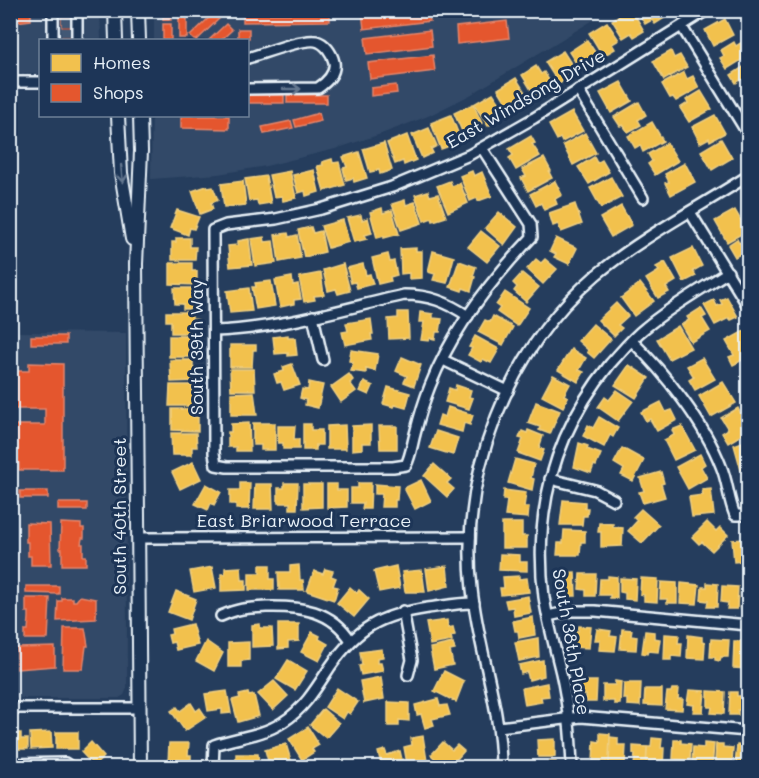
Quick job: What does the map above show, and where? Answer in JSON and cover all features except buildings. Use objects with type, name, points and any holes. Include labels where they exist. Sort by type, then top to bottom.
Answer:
[{"type":"main road","points":[[115,10],[116,39]]},
{"type":"main road","points":[[138,10],[139,39]]},
{"type":"main road","name":"South 40th Street","points":[[118,117],[121,173],[135,264]]},
{"type":"main road","name":"South 40th Street","points":[[140,117],[141,151],[135,264],[140,768]]},
{"type":"street","name":"East Windsong Drive","points":[[213,230],[226,225],[276,219],[362,197],[411,179],[482,148],[707,10]]},
{"type":"street","points":[[56,11],[57,30]]},
{"type":"street","points":[[682,27],[746,131]]},
{"type":"street","points":[[249,58],[304,41],[317,41],[329,49],[334,61],[334,69],[327,83],[318,88],[249,89]]},
{"type":"street","points":[[10,82],[39,82]]},
{"type":"street","points":[[578,90],[643,198]]},
{"type":"street","points":[[482,148],[531,224],[532,237],[482,295],[442,360],[508,391]]},
{"type":"street","points":[[501,768],[499,727],[474,603],[470,537],[477,480],[484,453],[508,391],[533,347],[553,320],[597,275],[639,244],[748,176]]},
{"type":"street","points":[[690,212],[748,306]]},
{"type":"street","name":"South 39th Way","points":[[213,230],[214,453],[216,465],[227,467],[393,467],[406,465],[411,455],[430,386],[442,360]]},
{"type":"street","name":"South 38th Place","points":[[572,768],[569,718],[548,616],[541,566],[541,537],[550,479],[557,454],[579,408],[598,380],[632,340],[660,316],[728,272]]},
{"type":"street","points":[[214,331],[242,329],[313,316],[404,295],[442,300],[468,316]]},
{"type":"street","points":[[313,316],[323,360]]},
{"type":"street","points":[[632,340],[669,381],[717,454],[735,515],[748,515]]},
{"type":"street","points":[[550,479],[595,490],[614,500]]},
{"type":"street","name":"East Briarwood Terrace","points":[[139,538],[470,537]]},
{"type":"street","points":[[213,768],[214,745],[269,730],[284,722],[298,711],[342,650],[375,622],[403,611],[474,603]]},
{"type":"street","points":[[221,616],[237,609],[287,606],[307,609],[324,615],[344,630],[351,641]]},
{"type":"street","points":[[403,611],[412,660],[408,675]]},
{"type":"street","points":[[548,616],[571,611],[595,611],[748,625]]},
{"type":"street","points":[[10,708],[139,708]]},
{"type":"street","points":[[499,727],[569,718],[597,718],[748,731]]},
{"type":"street","points":[[10,764],[65,764],[72,768]]},
{"type":"shaded area","points":[[10,11],[100,11],[101,39],[39,39],[39,74],[11,74]]},
{"type":"shaded area","points":[[154,11],[608,11],[470,95],[428,116],[381,134],[335,149],[266,166],[218,174],[151,179],[152,117],[249,117],[249,39],[154,39]]},
{"type":"shaded area","points":[[11,332],[126,333],[127,688],[124,695],[119,698],[11,698]]},
{"type":"tunnel","points":[[62,12],[73,12]]},
{"type":"tunnel","points":[[62,22],[73,22]]},
{"type":"tunnel","points":[[61,32],[73,32]]}]
